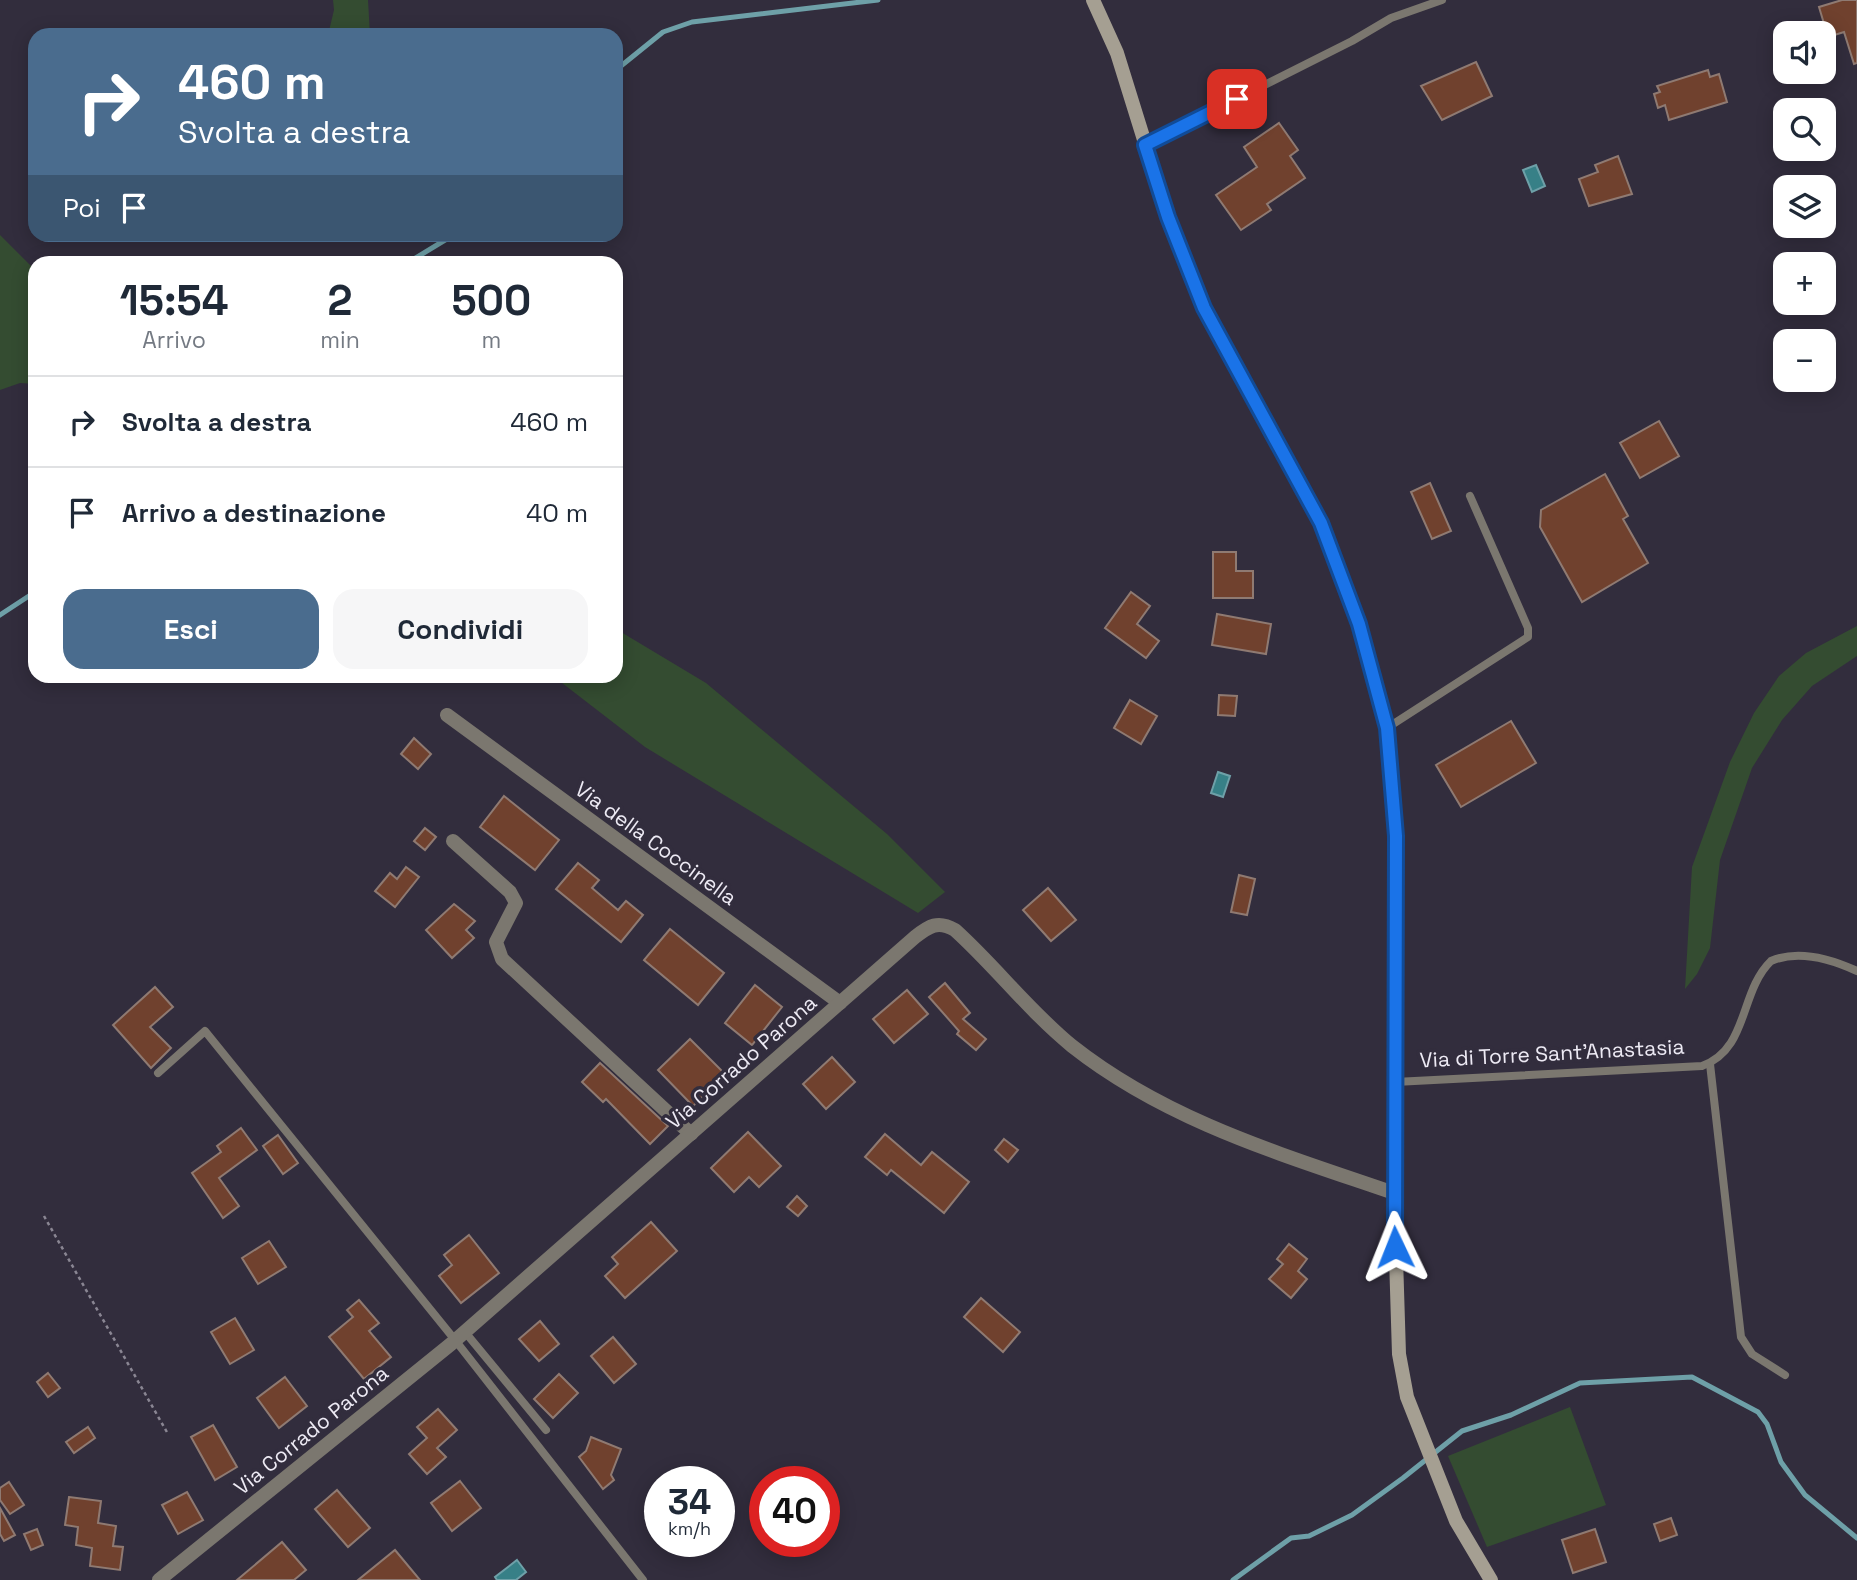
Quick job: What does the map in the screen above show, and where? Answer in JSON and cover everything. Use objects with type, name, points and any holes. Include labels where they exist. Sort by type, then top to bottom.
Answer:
[{"type":"street","name":"Via di Torre Sant'Anastasia","points":[[1093,0],[1117,53],[1168,217],[1204,308],[1321,523],[1359,624],[1387,728],[1396,836],[1394,1193],[1399,1354],[1407,1396],[1456,1521],[1491,1580]]},
{"type":"street","name":"Via della Coccinella","points":[[447,715],[840,1003]]},
{"type":"street","points":[[453,841],[510,892],[516,903],[496,942],[502,959],[691,1134]]},
{"type":"street","name":"Via Corrado Parona","points":[[159,1580],[460,1336],[840,1003],[933,925],[943,924],[960,935],[1051,1028],[1120,1081],[1218,1131],[1394,1193]]},
{"type":"lane","points":[[1145,145],[1352,41],[1391,18],[1443,0]]},
{"type":"lane","points":[[1387,728],[1528,638],[1528,628],[1469,496]]},
{"type":"lane","name":"Via di Torre Sant'Anastasia","points":[[1395,1082],[1694,1068],[1710,1063],[1732,1044],[1757,980],[1772,961],[1803,956],[1825,959],[1857,971]]},
{"type":"lane","points":[[158,1073],[205,1031],[460,1336],[546,1430]]},
{"type":"lane","points":[[1710,1063],[1741,1337],[1752,1354],[1785,1375]]},
{"type":"lane","points":[[460,1336],[643,1580]]},
{"type":"path","points":[[44,1216],[168,1434]]},
{"type":"shaded area","points":[[333,0],[368,0],[370,28],[330,28],[334,10]]},
{"type":"shaded area","points":[[1536,165],[1545,186],[1532,192],[1523,170]]},
{"type":"shaded area","points":[[0,235],[28,263],[28,384],[20,383],[0,390]]},
{"type":"shaded area","points":[[1857,626],[1857,656],[1812,686],[1782,720],[1752,768],[1720,860],[1710,948],[1697,974],[1685,989],[1692,867],[1730,762],[1754,713],[1779,676],[1806,653]]},
{"type":"shaded area","points":[[623,633],[706,683],[887,834],[945,892],[918,913],[645,747],[562,683],[623,683]]},
{"type":"shaded area","points":[[1218,772],[1230,776],[1223,797],[1211,793]]},
{"type":"shaded area","points":[[1570,1407],[1606,1505],[1487,1547],[1448,1456]]},
{"type":"shaded area","points":[[517,1560],[526,1572],[516,1580],[497,1580],[495,1577]]},
{"type":"building","points":[[1842,0],[1857,0],[1857,63],[1854,64],[1844,32],[1836,34],[1836,21],[1823,21],[1819,7]]},
{"type":"building","points":[[1476,62],[1492,96],[1442,120],[1421,86]]},
{"type":"building","points":[[1708,70],[1710,77],[1719,74],[1727,102],[1669,120],[1665,105],[1658,108],[1654,94],[1660,92],[1657,86]]},
{"type":"building","points":[[1279,123],[1298,150],[1290,156],[1305,178],[1267,204],[1271,210],[1241,230],[1216,195],[1257,167],[1244,147]]},
{"type":"building","points":[[1618,156],[1632,194],[1589,206],[1579,179],[1598,172],[1595,165]]},
{"type":"building","points":[[1659,421],[1679,456],[1640,478],[1620,443]]},
{"type":"building","points":[[1605,474],[1628,516],[1623,519],[1648,563],[1582,602],[1540,527],[1541,510]]},
{"type":"building","points":[[1430,483],[1451,531],[1432,539],[1411,492]]},
{"type":"building","points":[[1213,552],[1236,552],[1236,571],[1253,571],[1253,598],[1213,598]]},
{"type":"building","points":[[1131,592],[1150,606],[1137,624],[1159,641],[1146,658],[1105,628]]},
{"type":"building","points":[[1217,614],[1271,624],[1266,654],[1212,645]]},
{"type":"building","points":[[1219,695],[1237,696],[1235,716],[1218,715]]},
{"type":"building","points":[[1130,700],[1157,716],[1141,744],[1114,728]]},
{"type":"building","points":[[1511,721],[1536,763],[1461,807],[1436,765]]},
{"type":"building","points":[[414,738],[431,754],[418,769],[401,754]]},
{"type":"building","points":[[504,796],[559,840],[535,870],[480,827]]},
{"type":"building","points":[[425,828],[436,837],[425,850],[414,841]]},
{"type":"building","points":[[578,863],[599,880],[592,888],[618,910],[626,901],[643,915],[621,942],[556,889]]},
{"type":"building","points":[[406,867],[419,877],[395,907],[375,891],[390,873],[397,879]]},
{"type":"building","points":[[1239,875],[1255,879],[1247,915],[1231,912]]},
{"type":"building","points":[[1048,888],[1076,920],[1051,941],[1023,910]]},
{"type":"building","points":[[454,904],[475,921],[466,930],[474,938],[452,958],[426,930]]},
{"type":"building","points":[[670,929],[724,973],[698,1005],[644,960]]},
{"type":"building","points":[[945,983],[970,1013],[963,1019],[986,1039],[976,1050],[957,1034],[959,1031],[929,997]]},
{"type":"building","points":[[755,985],[782,1007],[752,1045],[725,1023]]},
{"type":"building","points":[[155,987],[173,1007],[150,1027],[171,1048],[151,1068],[113,1025]]},
{"type":"building","points":[[907,990],[928,1014],[894,1043],[873,1019]]},
{"type":"building","points":[[690,1039],[725,1074],[693,1106],[658,1070]]},
{"type":"building","points":[[832,1057],[855,1082],[826,1109],[803,1084]]},
{"type":"building","points":[[600,1063],[668,1126],[650,1144],[606,1099],[603,1102],[582,1082]]},
{"type":"building","points":[[241,1128],[257,1150],[219,1178],[239,1206],[223,1218],[192,1173],[221,1152],[217,1146]]},
{"type":"building","points":[[748,1132],[781,1166],[759,1187],[749,1177],[734,1192],[711,1168]]},
{"type":"building","points":[[885,1134],[921,1165],[932,1152],[969,1182],[944,1213],[891,1170],[887,1175],[865,1157]]},
{"type":"building","points":[[278,1135],[298,1163],[283,1174],[263,1146]]},
{"type":"building","points":[[1004,1139],[1018,1150],[1008,1162],[995,1150]]},
{"type":"building","points":[[797,1196],[807,1206],[798,1216],[787,1207]]},
{"type":"building","points":[[651,1222],[677,1251],[625,1298],[605,1276],[618,1264],[612,1257]]},
{"type":"building","points":[[469,1235],[499,1273],[461,1303],[439,1276],[452,1265],[444,1255]]},
{"type":"building","points":[[269,1241],[286,1267],[258,1284],[242,1258]]},
{"type":"building","points":[[1289,1244],[1307,1259],[1298,1271],[1307,1279],[1291,1298],[1269,1279],[1283,1264],[1277,1259]]},
{"type":"building","points":[[981,1298],[1020,1332],[1003,1352],[964,1317]]},
{"type":"building","points":[[359,1300],[379,1323],[369,1331],[391,1357],[364,1379],[329,1337],[353,1317],[347,1310]]},
{"type":"building","points":[[235,1318],[254,1350],[230,1364],[211,1332]]},
{"type":"building","points":[[540,1321],[559,1344],[539,1361],[519,1339]]},
{"type":"building","points":[[613,1337],[636,1364],[614,1383],[591,1356]]},
{"type":"building","points":[[48,1373],[60,1388],[48,1397],[37,1382]]},
{"type":"building","points":[[559,1374],[578,1393],[553,1418],[534,1399]]},
{"type":"building","points":[[285,1377],[307,1406],[279,1428],[257,1398]]},
{"type":"building","points":[[438,1409],[457,1430],[437,1448],[446,1457],[427,1474],[409,1454],[427,1438],[417,1427]]},
{"type":"building","points":[[213,1425],[237,1467],[215,1480],[191,1437]]},
{"type":"building","points":[[88,1427],[95,1438],[74,1453],[66,1442]]},
{"type":"building","points":[[591,1437],[621,1449],[611,1475],[614,1480],[603,1489],[579,1457],[586,1451]]},
{"type":"building","points":[[460,1481],[481,1508],[452,1531],[431,1503]]},
{"type":"building","points":[[9,1482],[24,1505],[10,1514],[0,1500],[0,1488]]},
{"type":"building","points":[[337,1490],[370,1528],[348,1547],[315,1509]]},
{"type":"building","points":[[187,1492],[203,1520],[178,1534],[162,1505]]},
{"type":"building","points":[[69,1497],[101,1501],[98,1523],[116,1526],[113,1546],[123,1547],[120,1570],[90,1566],[92,1548],[76,1545],[78,1527],[65,1525]]},
{"type":"building","points":[[0,1508],[15,1535],[4,1541],[0,1534]]},
{"type":"building","points":[[1671,1518],[1677,1535],[1660,1541],[1654,1524]]},
{"type":"building","points":[[37,1529],[43,1545],[31,1550],[24,1534]]},
{"type":"building","points":[[1595,1529],[1606,1562],[1573,1573],[1562,1540]]},
{"type":"building","points":[[282,1542],[306,1570],[294,1580],[237,1580]]},
{"type":"building","points":[[395,1550],[420,1580],[358,1580]]},
{"type":"waterway","points":[[623,64],[663,32],[692,22],[878,0]]},
{"type":"waterway","points":[[419,256],[442,242]]},
{"type":"waterway","points":[[0,615],[28,597]]},
{"type":"waterway","points":[[1233,1580],[1291,1538],[1309,1536],[1352,1515],[1462,1431],[1511,1415],[1580,1383],[1692,1377],[1758,1412],[1767,1424],[1781,1462],[1805,1495],[1857,1538]]},
{"type":"route","points":[[1237,99],[1145,145],[1168,217],[1204,308],[1237,374],[1321,523],[1349,592],[1387,728],[1396,836],[1395,1247]]}]
